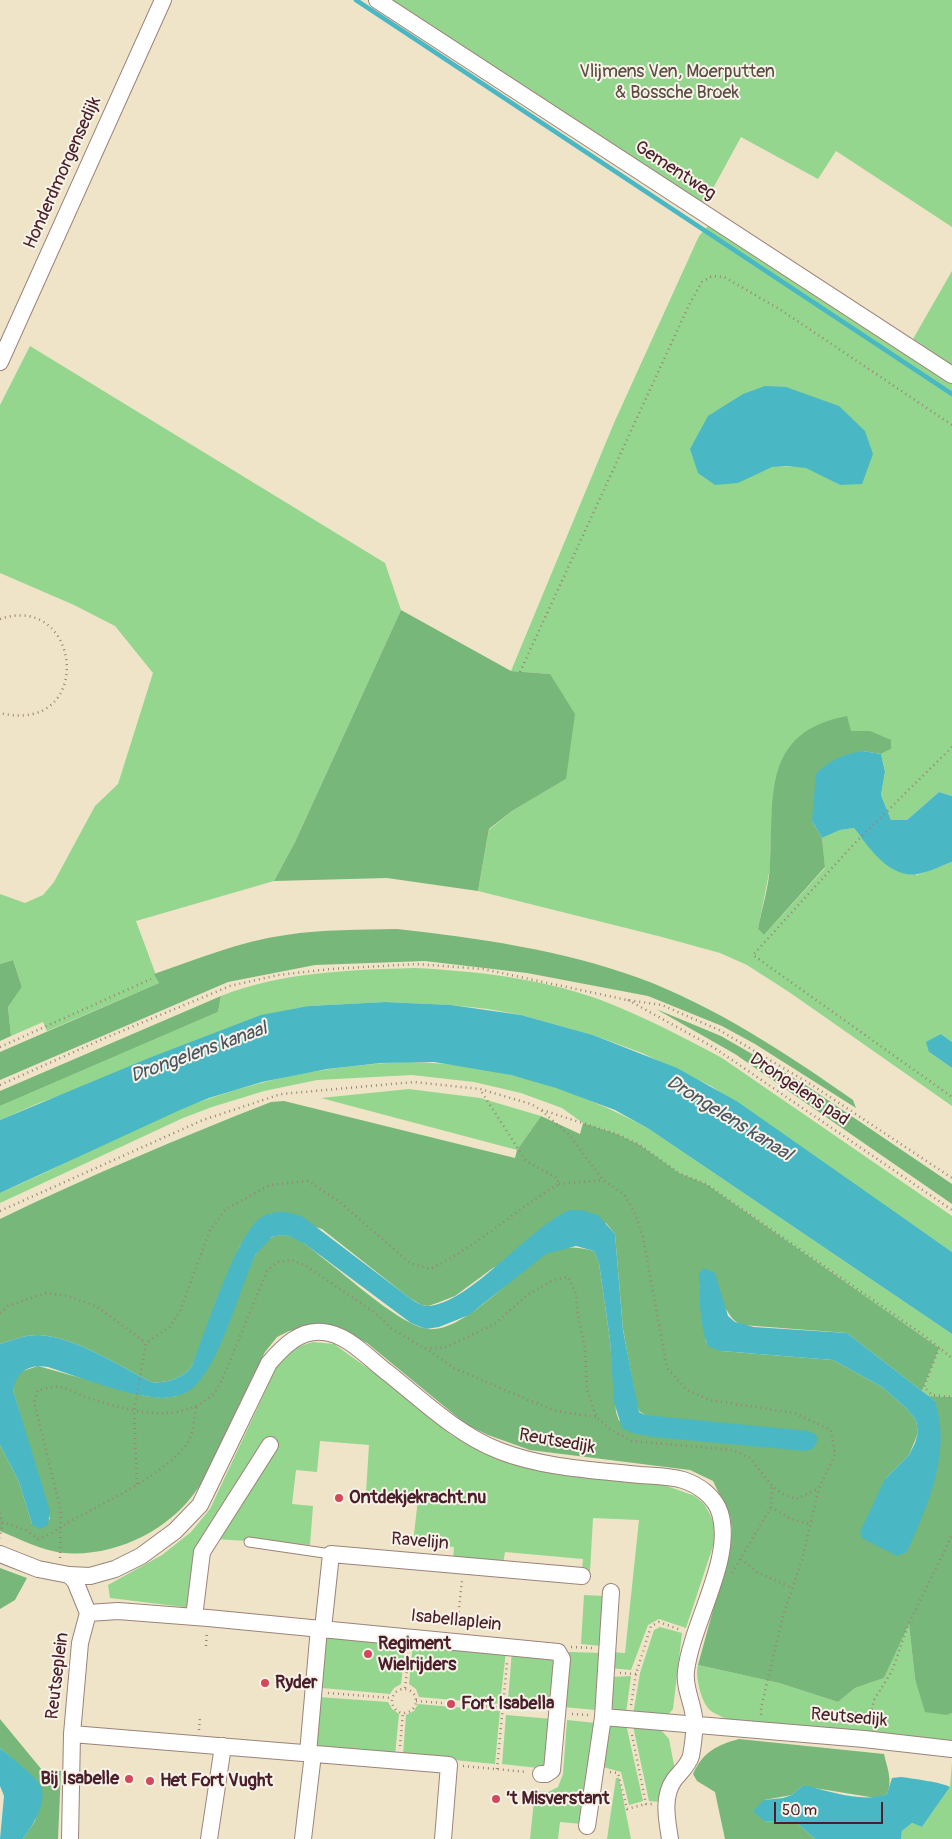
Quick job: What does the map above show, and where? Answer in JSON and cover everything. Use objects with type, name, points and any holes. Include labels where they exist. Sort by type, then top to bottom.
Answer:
[{"type":"street","name":"Honderdmorgensedijk","points":[[0,362],[163,0]]},
{"type":"street","name":"Gementweg","points":[[377,0],[952,375]]},
{"type":"street","name":"Reutsedijk","points":[[0,1554],[38,1569],[69,1575],[90,1576],[115,1569],[142,1556],[175,1531],[200,1505],[269,1362],[285,1345],[306,1334],[323,1332],[347,1341],[440,1416],[470,1436],[499,1451],[525,1460],[683,1480],[705,1490],[720,1511],[725,1536],[720,1560],[694,1636],[686,1672],[687,1694],[693,1724],[952,1749]]},
{"type":"street","points":[[194,1617],[202,1552],[270,1445]]},
{"type":"street","points":[[303,1839],[311,1753],[313,1692],[330,1554]]},
{"type":"street","name":"Ravelijn","points":[[330,1554],[582,1576]]},
{"type":"street","points":[[69,1575],[75,1581],[88,1613]]},
{"type":"street","points":[[587,1826],[603,1717],[610,1592]]},
{"type":"street","name":"Reutseplein","points":[[311,1753],[72,1734],[80,1643],[88,1613],[118,1611],[321,1628]]},
{"type":"street","name":"Isabellaplein","points":[[321,1628],[509,1646],[561,1654]]},
{"type":"street","points":[[541,1774],[546,1774],[552,1770],[561,1654]]},
{"type":"street","points":[[603,1717],[693,1724],[690,1756],[684,1770],[672,1782],[667,1799],[670,1839]]},
{"type":"street","points":[[70,1839],[72,1734]]},
{"type":"street","points":[[209,1839],[223,1746]]},
{"type":"street","points":[[311,1753],[449,1765],[442,1839]]},
{"type":"lane","points":[[249,1542],[330,1554]]},
{"type":"path","points":[[520,672],[689,305],[702,282],[712,276],[724,277],[781,310],[952,425]]},
{"type":"path","points":[[0,619],[18,616],[45,624],[62,642],[68,669],[57,697],[45,709],[36,714],[24,716],[0,713]]},
{"type":"path","points":[[952,747],[853,845],[753,956],[952,1097]]},
{"type":"path","points":[[0,1085],[230,986],[278,975],[331,968],[416,964],[484,969],[627,1000],[662,1005],[719,1030],[812,1085],[952,1178]]},
{"type":"path","points":[[0,1047],[151,979]]},
{"type":"path","name":"Drongelens pad","points":[[627,1000],[720,1052],[952,1210]]},
{"type":"path","points":[[0,1211],[203,1120],[251,1102],[281,1094],[414,1082],[480,1089],[531,1104],[540,1110],[570,1136],[603,1180],[624,1194],[634,1212],[643,1237],[667,1368],[687,1390],[710,1400],[794,1413],[831,1430],[835,1455],[819,1488],[783,1616],[760,1708],[761,1730]]},
{"type":"path","points":[[480,1089],[526,1161],[557,1178],[559,1184]]},
{"type":"path","points":[[540,1110],[616,1134],[640,1145],[679,1172],[706,1184],[952,1358]]},
{"type":"path","points":[[137,1484],[134,1411],[146,1343],[170,1327],[180,1311],[210,1230],[226,1209],[270,1185],[308,1181],[341,1203],[410,1263],[430,1269],[454,1258],[531,1201],[559,1184],[603,1180]]},
{"type":"path","points":[[0,1313],[8,1306],[46,1293],[67,1296],[96,1306],[146,1343]]},
{"type":"path","points":[[424,1348],[454,1368],[526,1400],[556,1411],[596,1417]]},
{"type":"path","points":[[940,1348],[924,1387],[932,1395],[952,1397]]},
{"type":"path","points":[[2,1522],[26,1530],[38,1539],[50,1536],[61,1526],[137,1484],[165,1464],[189,1441],[197,1404]]},
{"type":"path","points":[[727,1577],[741,1559],[771,1507],[772,1486]]},
{"type":"path","points":[[771,1507],[790,1519],[810,1524]]},
{"type":"path","points":[[0,1514],[2,1522],[0,1538]]},
{"type":"path","points":[[61,1526],[60,1558],[69,1575]]},
{"type":"path","points":[[864,1739],[874,1700],[892,1671],[909,1623],[952,1535]]},
{"type":"path","points":[[741,1559],[757,1572],[792,1588]]},
{"type":"path","points":[[456,1641],[463,1566]]},
{"type":"path","points":[[405,1688],[411,1636]]},
{"type":"path","points":[[497,1769],[509,1646]]},
{"type":"path","points":[[561,1654],[566,1646],[607,1649]]},
{"type":"path","points":[[405,1688],[414,1693],[416,1701],[413,1708],[403,1712],[395,1709],[392,1698],[396,1691],[405,1688]]},
{"type":"path","points":[[313,1692],[392,1698]]},
{"type":"path","points":[[416,1701],[520,1709]]},
{"type":"path","points":[[398,1760],[403,1712]]},
{"type":"path","points":[[557,1712],[603,1717]]},
{"type":"path","points":[[449,1765],[541,1774]]},
{"type":"path","points":[[596,1769],[618,1773],[627,1809],[646,1804]]},
{"type":"green space","name":"Vlijmens Ven, Moerputten & Bossche Broek","points":[[391,0],[952,0],[952,227],[836,151],[818,179],[741,137],[704,205]]},
{"type":"green space","points":[[708,226],[952,379],[952,796],[939,792],[907,820],[891,820],[881,795],[885,772],[881,754],[891,749],[870,731],[851,731],[772,810],[770,868],[758,929],[764,935],[825,868],[822,838],[840,830],[854,828],[875,852],[917,875],[952,862],[952,1042],[941,1034],[929,1052],[952,1068],[952,1106],[789,992],[747,965],[720,953],[662,937],[478,891],[489,830],[512,811],[566,779],[550,674],[511,671],[614,423],[699,236]],"holes":[[[873,454],[840,485],[806,467],[772,466]]]},
{"type":"green space","points":[[952,271],[952,365],[913,339]]},
{"type":"green space","points":[[30,346],[385,563],[401,610],[295,842],[274,881],[136,921],[159,983],[47,1031],[43,1022],[11,1036],[8,1007],[22,987],[13,960],[0,964],[0,894],[25,903],[43,895],[54,882],[95,806],[118,784],[153,673],[115,626],[74,605],[0,573],[0,405]]},
{"type":"green space","points":[[401,610],[511,671],[550,674],[575,714],[566,779],[512,811],[489,829],[478,891],[387,878],[274,881],[295,842]]},
{"type":"green space","points":[[847,716],[851,731],[870,731],[891,740],[891,749],[881,754],[863,751],[812,821],[822,838],[825,867],[764,935],[758,929],[767,889],[773,792],[778,771],[786,752],[799,736],[819,724]]},
{"type":"green space","points":[[397,929],[520,946],[610,968],[639,978],[695,1002],[750,1032],[853,1100],[856,1108],[755,1044],[722,1026],[648,996],[527,973],[425,961],[315,965],[228,982],[0,1080],[0,1052],[159,983],[154,974],[219,951],[269,938],[300,933],[342,930]]},
{"type":"green space","points":[[13,960],[22,987],[8,1007],[11,1036],[0,1041],[0,964]]},
{"type":"green space","points":[[414,968],[507,977],[576,992],[630,1012],[707,1050],[722,1058],[952,1216],[952,1252],[711,1086],[642,1053],[593,1035],[521,1015],[488,1009],[385,1002],[309,1006],[39,1103],[0,1120],[0,1106],[218,1012],[221,996],[244,988],[292,977],[341,971]]},
{"type":"green space","points":[[221,996],[218,1012],[0,1106],[0,1091]]},
{"type":"green space","points":[[656,1009],[721,1036],[804,1084],[952,1184],[952,1204],[735,1054]]},
{"type":"green space","points":[[408,1062],[471,1067],[533,1080],[592,1101],[649,1129],[952,1334],[952,1397],[928,1396],[922,1391],[939,1348],[706,1184],[679,1173],[640,1145],[617,1134],[583,1123],[562,1108],[521,1093],[474,1082],[412,1075],[317,1080],[264,1091],[183,1118],[0,1203],[0,1193],[157,1119],[211,1098],[259,1083],[308,1072],[358,1065]]},
{"type":"green space","points":[[409,1089],[480,1098],[541,1116],[517,1150],[321,1098]]},
{"type":"green space","points":[[284,1101],[515,1158],[517,1150],[541,1116],[580,1134],[583,1123],[617,1134],[640,1145],[679,1173],[706,1184],[939,1348],[922,1391],[847,1333],[742,1325],[733,1319],[723,1306],[699,1283],[706,1342],[721,1351],[833,1360],[882,1387],[906,1408],[916,1420],[918,1433],[909,1455],[885,1479],[897,1556],[935,1401],[928,1396],[952,1397],[952,1713],[947,1715],[925,1712],[915,1679],[909,1624],[884,1678],[855,1688],[838,1702],[779,1683],[698,1665],[730,1548],[732,1530],[730,1516],[713,1481],[690,1470],[530,1450],[488,1435],[467,1425],[367,1343],[340,1329],[322,1323],[289,1331],[277,1337],[265,1352],[200,1486],[184,1506],[155,1530],[120,1546],[102,1551],[83,1553],[64,1553],[48,1550],[0,1531],[0,1445],[19,1482],[32,1524],[50,1519],[13,1390],[15,1378],[20,1372],[38,1366],[145,1396],[163,1398],[177,1396],[256,1254],[266,1241],[277,1235],[293,1237],[304,1244],[399,1316],[423,1328],[438,1329],[454,1323],[471,1313],[488,1301],[534,1261],[553,1250],[582,1248],[594,1251],[599,1263],[610,1340],[616,1412],[619,1421],[645,1415],[639,1411],[637,1405],[623,1329],[615,1234],[606,1223],[493,1268],[455,1296],[428,1306],[421,1305],[407,1296],[322,1229],[272,1213],[260,1219],[240,1246],[192,1366],[179,1377],[168,1381],[151,1382],[81,1346],[52,1337],[28,1336],[0,1344],[0,1219],[168,1144],[271,1102]]},
{"type":"green space","points":[[313,1342],[334,1344],[380,1377],[451,1435],[499,1460],[527,1467],[664,1485],[695,1496],[704,1504],[711,1516],[715,1529],[714,1543],[686,1628],[659,1619],[648,1625],[631,1670],[610,1668],[611,1652],[625,1653],[639,1520],[593,1518],[590,1572],[582,1571],[583,1559],[505,1552],[503,1564],[453,1559],[454,1547],[413,1543],[418,1499],[366,1493],[369,1445],[320,1441],[317,1472],[296,1470],[292,1504],[313,1506],[310,1545],[215,1539],[192,1608],[110,1598],[108,1585],[162,1555],[191,1532],[210,1509],[281,1358],[294,1348]]},
{"type":"green space","points":[[0,1568],[27,1578],[15,1600],[0,1609]]},
{"type":"green space","points":[[584,1595],[604,1596],[601,1646],[581,1644]]},
{"type":"green space","points":[[909,1623],[915,1679],[920,1691],[946,1715],[952,1713],[952,1746],[726,1719],[711,1711],[704,1702],[697,1676],[698,1665],[779,1683],[838,1702],[855,1688],[884,1678]]},
{"type":"green space","points":[[660,1627],[682,1633],[673,1709],[666,1717],[633,1715],[640,1673],[654,1630]]},
{"type":"green space","points":[[323,1635],[406,1641],[401,1684],[394,1688],[390,1694],[322,1688]]},
{"type":"green space","points":[[413,1642],[506,1651],[500,1704],[419,1697],[416,1689],[409,1684]]},
{"type":"green space","points":[[512,1651],[557,1655],[553,1704],[508,1700]]},
{"type":"green space","points":[[569,1652],[603,1653],[596,1710],[563,1707]]},
{"type":"green space","points":[[631,1676],[626,1713],[614,1711],[611,1704],[611,1677]]},
{"type":"green space","points":[[319,1697],[388,1702],[392,1709],[399,1714],[395,1755],[315,1747]]},
{"type":"green space","points":[[418,1704],[500,1711],[495,1764],[403,1755],[406,1715],[414,1711]]},
{"type":"green space","points":[[506,1715],[552,1719],[547,1769],[502,1764]]},
{"type":"green space","points":[[0,1719],[42,1770],[61,1771],[58,1839],[23,1839],[35,1821],[42,1798],[31,1775],[0,1748]]},
{"type":"green space","points":[[567,1720],[596,1723],[582,1824],[560,1822],[558,1839],[530,1839],[535,1791],[548,1792],[558,1787],[563,1774]]},
{"type":"green space","points":[[626,1724],[643,1801],[629,1805],[621,1772],[603,1767],[609,1728],[614,1725]]},
{"type":"green space","points":[[633,1726],[661,1730],[669,1739],[675,1770],[661,1802],[649,1801]]},
{"type":"green space","points":[[739,1739],[884,1754],[888,1769],[889,1789],[887,1794],[876,1798],[802,1786],[792,1795],[764,1800],[764,1821],[797,1823],[815,1839],[725,1839],[715,1792],[697,1781],[693,1774],[701,1760],[712,1750]]},
{"type":"green space","points":[[952,1763],[952,1839],[901,1839],[902,1831],[912,1823],[922,1827],[950,1787]]},
{"type":"green space","points":[[616,1778],[619,1778],[631,1839],[607,1839]]},
{"type":"water","points":[[765,386],[786,387],[839,406],[865,431],[873,454],[862,484],[840,485],[806,468],[786,466],[772,467],[738,483],[715,485],[698,473],[690,449],[708,416],[743,394]]},
{"type":"water","points":[[863,751],[881,754],[885,772],[881,795],[891,820],[907,820],[939,792],[952,796],[952,862],[922,873],[908,874],[898,872],[889,867],[873,853],[854,828],[840,830],[822,838],[812,821],[816,774],[837,758]]},
{"type":"water","name":"Drongelens kanaal","points":[[385,1002],[451,1005],[521,1015],[593,1035],[677,1068],[738,1102],[952,1252],[952,1334],[649,1129],[615,1110],[556,1088],[511,1075],[434,1062],[381,1063],[327,1069],[262,1082],[209,1098],[180,1110],[0,1193],[0,1120],[149,1058],[261,1015],[309,1006]]},
{"type":"water","points":[[941,1034],[952,1042],[952,1068],[929,1052],[926,1042]]},
{"type":"water","points":[[570,1210],[580,1210],[598,1215],[615,1234],[623,1330],[639,1412],[645,1415],[808,1431],[815,1434],[818,1439],[814,1448],[806,1451],[653,1437],[632,1433],[622,1428],[614,1402],[610,1340],[599,1263],[594,1251],[576,1246],[546,1254],[469,1315],[439,1327],[426,1329],[411,1323],[305,1244],[289,1236],[281,1235],[272,1237],[256,1254],[214,1358],[196,1385],[189,1391],[171,1397],[149,1397],[105,1386],[41,1366],[25,1370],[17,1378],[13,1390],[50,1511],[48,1525],[39,1529],[32,1524],[19,1482],[0,1445],[0,1344],[28,1336],[52,1337],[81,1346],[151,1382],[168,1381],[184,1374],[192,1366],[240,1246],[250,1230],[264,1216],[281,1212],[303,1217],[407,1296],[419,1304],[427,1306],[444,1302],[461,1293],[480,1280],[536,1232]]},
{"type":"water","points":[[704,1268],[715,1273],[728,1316],[735,1322],[754,1327],[847,1333],[935,1401],[940,1420],[941,1440],[939,1459],[930,1497],[907,1552],[897,1556],[862,1538],[860,1532],[885,1479],[909,1455],[915,1443],[918,1433],[916,1420],[906,1408],[882,1387],[833,1360],[721,1351],[709,1347],[702,1322],[700,1300],[699,1273]]},
{"type":"water","points":[[0,1748],[38,1781],[42,1792],[41,1806],[38,1814],[23,1839],[0,1839],[4,1796],[0,1786]]},
{"type":"water","points":[[901,1777],[935,1782],[950,1787],[922,1827],[912,1823],[902,1831],[901,1839],[815,1839],[797,1823],[764,1821],[753,1811],[764,1800],[792,1795],[802,1786],[858,1797],[887,1794],[892,1778]]},
{"type":"waterway","points":[[356,0],[952,394]]},
{"type":"place","name":"Ontdekjekracht.nu","points":[[339,1498]]},
{"type":"place","name":"Regiment Wielrijders","points":[[368,1654]]},
{"type":"place","name":"Ryder","points":[[265,1683]]},
{"type":"place","name":"Fort Isabella","points":[[451,1704]]},
{"type":"place","name":"Bij Isabelle","points":[[129,1779]]},
{"type":"place","name":"Het Fort Vught","points":[[150,1781]]},
{"type":"place","name":"’t Misverstant","points":[[496,1799]]}]
